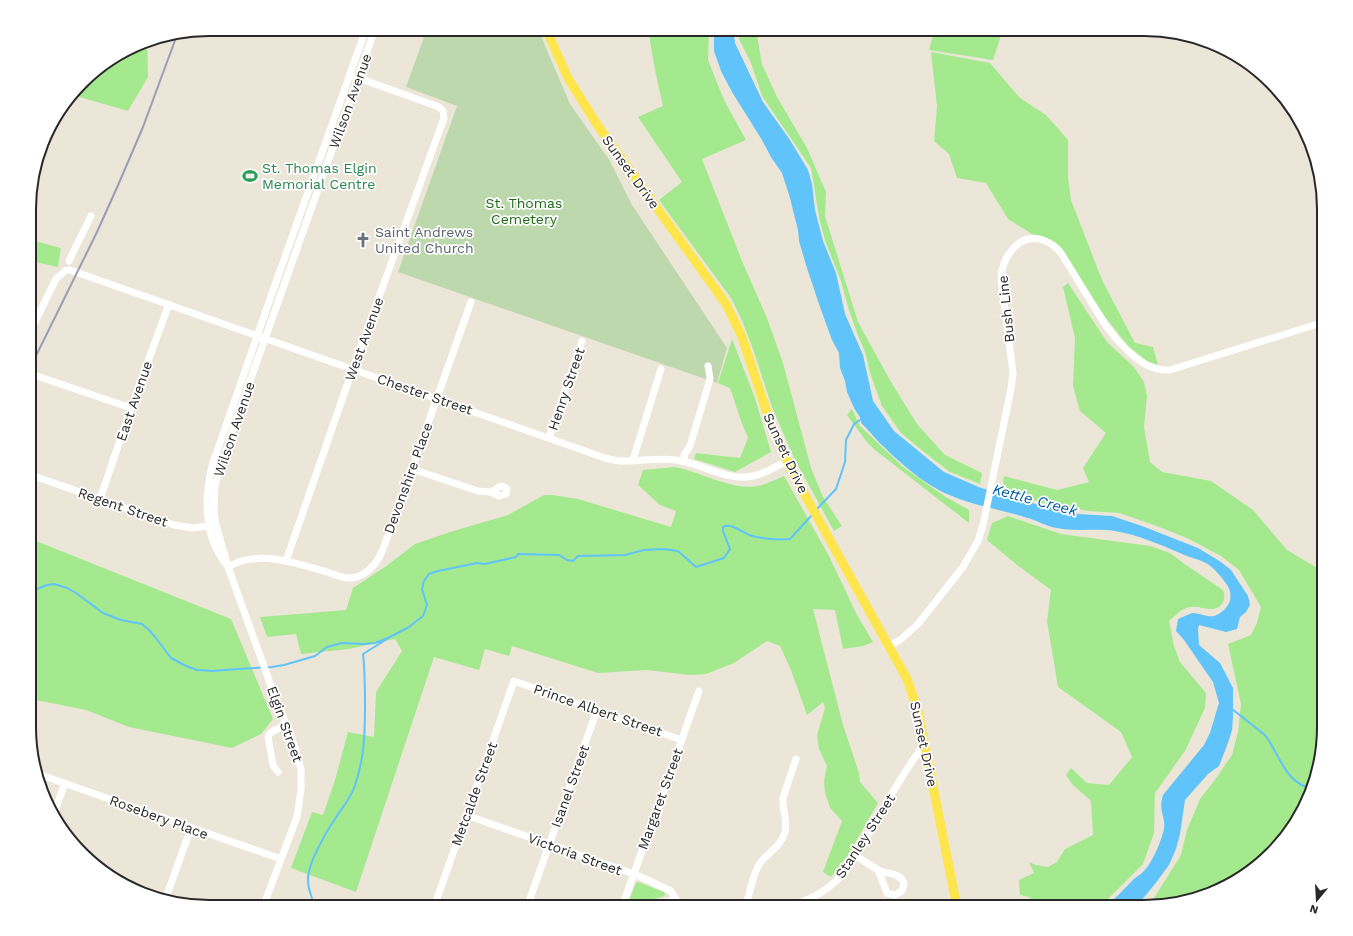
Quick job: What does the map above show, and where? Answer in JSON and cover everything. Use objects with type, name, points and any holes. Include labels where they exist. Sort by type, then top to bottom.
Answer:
[{"type":"main road","name":"Sunset Drive","points":[[549,36],[568,78],[598,126],[726,304],[742,337],[768,416],[787,461],[897,658],[911,688],[918,711],[956,900]]},
{"type":"street","name":"Wilson Avenue","points":[[228,567],[207,512],[207,496],[212,466],[364,36]]},
{"type":"street","points":[[369,36],[372,39]]},
{"type":"street","name":"Wilson Avenue","points":[[213,525],[217,476],[373,36]]},
{"type":"street","points":[[350,75],[358,78]]},
{"type":"street","name":"West Avenue","points":[[286,561],[353,369],[444,118],[443,111],[439,107],[358,78]]},
{"type":"street","points":[[322,156],[329,158]]},
{"type":"street","points":[[69,261],[91,216]]},
{"type":"street","name":"Bush Line","points":[[889,646],[900,640],[918,624],[963,567],[978,541],[983,525],[1013,373],[1001,279],[1002,269],[1005,260],[1011,251],[1024,241],[1035,238],[1040,239],[1050,242],[1058,248],[1113,336],[1140,360],[1154,368],[1170,370],[1317,324]]},
{"type":"street","name":"Chester Street","points":[[36,318],[56,279],[66,270],[72,270],[605,458],[620,461],[666,459],[692,462],[736,478],[755,476],[787,461]]},
{"type":"street","name":"Devonshire Place","points":[[286,561],[350,578],[367,571],[376,562],[412,469],[471,302]]},
{"type":"street","name":"East Avenue","points":[[100,499],[169,304]]},
{"type":"street","name":"Henry Street","points":[[549,438],[582,341]]},
{"type":"street","points":[[684,461],[684,455],[690,446],[710,379],[708,366]]},
{"type":"street","points":[[633,460],[661,369]]},
{"type":"street","points":[[36,376],[131,408]]},
{"type":"street","points":[[412,469],[478,491],[491,492]]},
{"type":"street","name":"Regent Street","points":[[36,477],[180,527],[193,528],[213,525]]},
{"type":"street","points":[[228,567],[234,563],[252,559],[286,561]]},
{"type":"street","name":"Elgin Street","points":[[228,567],[300,764],[301,789],[297,817],[266,900]]},
{"type":"street","name":"Prince Albert Street","points":[[514,681],[681,740]]},
{"type":"street","name":"Metcalde Street","points":[[436,900],[514,681]]},
{"type":"street","name":"Margaret Street","points":[[624,900],[699,691]]},
{"type":"street","name":"Isanel Street","points":[[529,900],[597,710]]},
{"type":"street","points":[[278,772],[273,765],[268,738],[271,732],[287,726]]},
{"type":"street","name":"Stanley Street","points":[[805,900],[813,897],[836,881],[856,856],[905,770],[924,744]]},
{"type":"street","points":[[747,900],[758,867],[781,842],[785,831],[786,820],[783,798],[796,758]]},
{"type":"street","name":"Rosebery Place","points":[[43,776],[281,859]]},
{"type":"street","points":[[56,808],[65,783]]},
{"type":"street","name":"Victoria Street","points":[[466,815],[633,874],[671,891],[677,900]]},
{"type":"street","points":[[167,895],[191,828]]},
{"type":"street","points":[[856,856],[878,870]]},
{"type":"green space","name":"St. Thomas Cemetery","points":[[424,36],[541,36],[570,104],[610,161],[632,205],[727,348],[717,383],[398,272],[457,106],[406,87]]},
{"type":"green space","points":[[649,36],[709,36],[708,60],[724,100],[746,140],[702,159],[742,261],[767,318],[783,363],[811,468],[823,497],[842,526],[834,531],[794,458],[772,407],[741,318],[731,298],[659,200],[682,182],[638,117],[663,106]]},
{"type":"green space","points":[[739,36],[757,36],[762,64],[777,97],[807,148],[826,192],[825,216],[858,322],[891,382],[917,424],[945,455],[982,473],[980,484],[950,472],[924,452],[901,433],[882,406],[870,373],[865,352],[848,307],[841,281],[826,243],[820,222],[811,168],[762,96],[751,63],[739,39]]},
{"type":"green space","points":[[933,36],[1001,36],[993,60],[929,50]]},
{"type":"green space","points":[[147,47],[148,77],[128,111],[78,96],[95,79],[113,65]]},
{"type":"green space","points":[[931,52],[990,63],[1020,98],[1046,115],[1068,140],[1068,178],[1071,200],[1102,280],[1135,343],[1153,347],[1158,365],[1147,361],[1128,346],[1106,318],[1056,244],[1037,237],[1008,219],[986,183],[957,178],[949,154],[934,141],[937,106]]},
{"type":"green space","points":[[36,241],[61,248],[58,267],[36,262]]},
{"type":"green space","points":[[1068,283],[1107,342],[1134,367],[1144,382],[1147,396],[1144,427],[1150,462],[1162,472],[1211,481],[1253,510],[1287,550],[1317,568],[1317,739],[1314,761],[1304,793],[1294,814],[1274,841],[1258,857],[1240,871],[1221,882],[1200,891],[1167,899],[1153,900],[1181,855],[1187,830],[1200,799],[1232,755],[1238,732],[1241,704],[1228,644],[1251,635],[1257,623],[1261,607],[1239,570],[1221,556],[1187,538],[1119,513],[1089,511],[1042,503],[1002,490],[1004,476],[1057,490],[1089,482],[1083,468],[1106,433],[1080,411],[1073,386],[1075,338],[1063,287]]},
{"type":"green space","points":[[732,339],[755,398],[771,452],[735,472],[694,459],[696,453],[740,458],[748,438],[730,388],[718,383]]},
{"type":"green space","points":[[852,409],[860,426],[902,466],[944,496],[969,510],[969,523],[875,450],[866,441],[847,415]]},
{"type":"green space","points":[[675,467],[728,484],[748,487],[768,483],[784,476],[829,556],[857,615],[873,642],[863,646],[843,649],[835,610],[813,609],[843,725],[859,773],[860,782],[878,803],[848,855],[831,877],[823,872],[842,821],[830,808],[825,793],[824,781],[827,766],[819,749],[817,735],[825,708],[823,702],[807,715],[791,670],[780,646],[767,641],[734,663],[706,674],[690,675],[646,670],[598,673],[512,646],[509,656],[485,649],[479,670],[434,657],[356,892],[291,868],[312,812],[323,815],[335,780],[348,732],[374,737],[376,692],[402,651],[395,639],[349,649],[301,654],[296,634],[267,637],[260,617],[346,610],[353,588],[385,567],[415,544],[508,515],[544,495],[578,499],[671,527],[676,511],[660,505],[638,485],[643,470]]},
{"type":"green space","points":[[1008,516],[1061,534],[1150,546],[1170,553],[1224,592],[1223,601],[1218,608],[1187,608],[1179,612],[1169,621],[1174,646],[1180,662],[1206,693],[1205,708],[1185,751],[1155,793],[1154,833],[1143,864],[1107,900],[1031,900],[1029,897],[1020,895],[1019,880],[1034,873],[1029,862],[1048,867],[1057,862],[1065,849],[1093,835],[1091,801],[1072,784],[1066,775],[1071,768],[1087,783],[1109,785],[1132,757],[1121,732],[1058,687],[1047,621],[1051,590],[1017,565],[987,540],[992,523]]},
{"type":"green space","points":[[36,541],[231,619],[273,719],[261,734],[232,748],[129,727],[86,710],[36,700]]},
{"type":"green space","points":[[638,882],[664,892],[665,896],[650,900],[629,900],[636,883]]},
{"type":"water","name":"Kettle Creek","points":[[714,36],[734,36],[735,43],[763,102],[790,140],[808,170],[812,184],[815,210],[823,241],[836,273],[845,314],[863,355],[873,401],[894,431],[944,472],[981,488],[1032,503],[1078,514],[1112,516],[1198,548],[1231,570],[1248,596],[1250,605],[1246,612],[1240,617],[1237,629],[1226,632],[1199,625],[1199,645],[1220,663],[1233,688],[1232,730],[1219,766],[1208,774],[1185,800],[1180,834],[1176,849],[1169,865],[1142,900],[1114,900],[1134,878],[1146,869],[1153,859],[1164,829],[1161,805],[1163,795],[1204,745],[1210,733],[1219,703],[1213,682],[1176,631],[1178,619],[1192,613],[1213,616],[1220,613],[1229,603],[1229,588],[1217,572],[1206,563],[1140,537],[1108,530],[1071,530],[1047,526],[1031,519],[968,502],[947,494],[922,480],[881,444],[861,423],[861,419],[847,392],[840,368],[839,353],[832,340],[806,265],[799,241],[798,230],[790,198],[782,173],[732,92],[721,71],[714,51]]},
{"type":"waterway","points":[[816,510],[836,489],[845,462],[846,440],[854,424],[863,418]]},
{"type":"waterway","points":[[36,589],[54,584],[67,588],[103,613],[121,620],[142,624],[156,638],[171,658],[197,670],[213,671],[272,667],[315,656],[327,647],[342,643],[375,643],[409,627],[423,616],[427,605],[422,589],[424,581],[429,574],[438,571],[477,563],[485,564],[516,557],[518,554],[559,555],[567,560],[573,561],[578,556],[625,555],[644,550],[664,549],[678,551],[696,567],[724,558],[730,549],[723,531],[723,527],[730,526],[757,537],[790,539],[812,515]]},
{"type":"waterway","points":[[312,898],[308,882],[311,866],[327,832],[348,800],[360,768],[365,728],[365,680],[363,654],[387,639]]},
{"type":"waterway","points":[[1232,709],[1265,735],[1284,768],[1296,781],[1307,787]]},
{"type":"railway","points":[[36,356],[97,232],[119,183],[143,127],[176,39]]},
{"type":"place","name":"St. Thomas Elgin Memorial Centre","points":[[250,176]]},
{"type":"place","name":"Saint Andrews United Church","points":[[363,240]]}]
